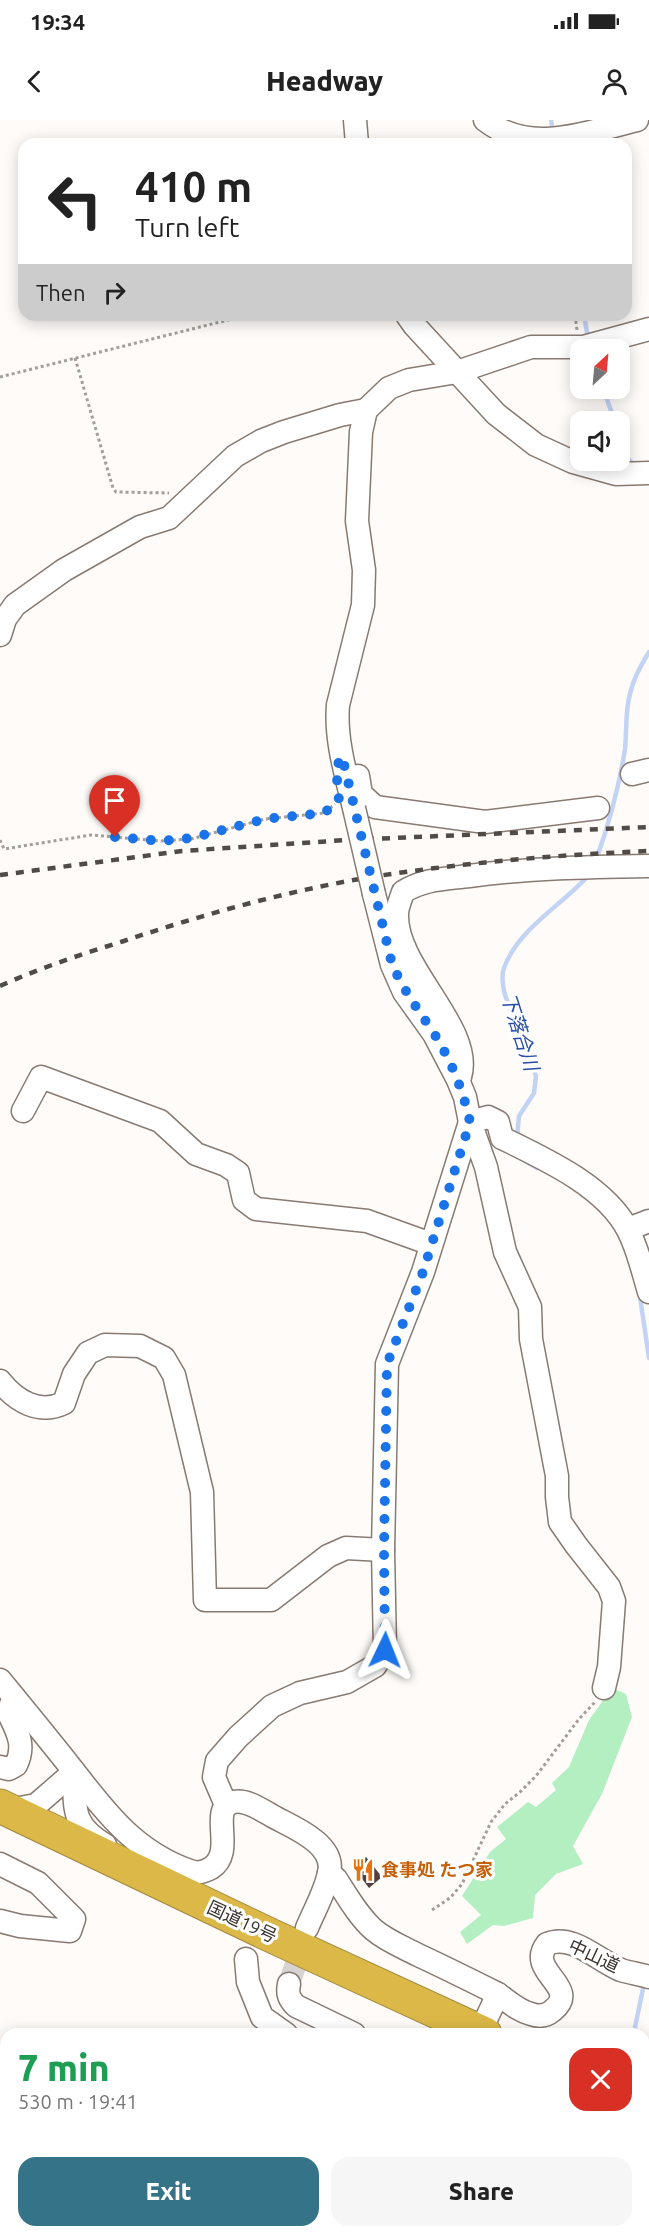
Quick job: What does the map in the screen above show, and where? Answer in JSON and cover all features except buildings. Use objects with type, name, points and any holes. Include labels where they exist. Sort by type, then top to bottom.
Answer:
[{"type":"highway","name":"国道19号","points":[[3,1815],[128,1869],[471,2028]]},
{"type":"highway","name":"国道19号","points":[[3,1815],[143,1898],[427,2028]]},
{"type":"street","points":[[355,120],[356,138]]},
{"type":"street","points":[[485,120],[506,133],[547,138]]},
{"type":"street","points":[[559,138],[637,120]]},
{"type":"street","points":[[411,321],[496,414],[536,446],[573,462],[616,474],[639,473]]},
{"type":"street","points":[[0,635],[5,619],[15,605],[64,570],[102,548],[140,527],[169,518],[236,456],[261,441],[295,428],[366,410],[389,388],[409,380],[457,372],[531,347],[591,345],[649,330]]},
{"type":"street","points":[[366,410],[361,432],[357,522],[364,570],[363,605],[336,719],[347,805],[392,964],[400,983],[434,1034],[458,1080],[486,1167],[505,1252],[530,1307],[531,1339],[557,1476],[560,1522],[609,1587],[614,1601],[609,1667],[604,1688]]},
{"type":"street","points":[[342,756],[356,763],[361,794],[368,803],[375,807],[485,822],[598,808]]},
{"type":"street","points":[[458,1080],[461,1073],[461,1056],[453,1030],[422,982],[400,935],[397,914],[403,892],[417,883],[494,873],[583,866],[649,866]]},
{"type":"street","points":[[23,1111],[41,1077],[160,1121],[196,1154],[226,1165],[238,1173],[244,1200],[256,1209],[367,1221],[431,1244]]},
{"type":"street","points":[[470,1122],[488,1117],[498,1122],[502,1138],[561,1168],[613,1207],[628,1229],[649,1292]]},
{"type":"street","points":[[226,1805],[214,1777],[217,1761],[238,1737],[272,1706],[300,1693],[347,1682],[375,1666],[385,1650],[387,1364],[423,1272],[470,1122]]},
{"type":"street","points":[[628,1229],[649,1221]]},
{"type":"street","points":[[0,1381],[7,1390],[31,1407],[53,1409],[64,1403],[74,1374],[88,1353],[105,1345],[140,1346],[164,1358],[174,1375],[202,1492],[205,1600],[272,1600],[328,1556],[346,1548],[384,1550]]},
{"type":"street","points":[[0,1767],[9,1768],[16,1765],[22,1749],[21,1738],[8,1712],[7,1688]]},
{"type":"street","points":[[7,1688],[103,1810],[126,1834],[154,1855],[191,1872],[198,1873],[207,1870],[221,1859],[224,1841],[222,1813],[226,1805],[233,1802],[250,1805],[302,1832],[322,1849],[328,1860],[329,1873],[307,1928]]},
{"type":"street","points":[[3,1815],[36,1805],[74,1772]]},
{"type":"street","points":[[74,1772],[77,1817],[82,1827],[96,1840],[121,1854],[128,1869]]},
{"type":"street","points":[[0,1864],[38,1883],[74,1919],[70,1930],[20,1926],[0,1921]]},
{"type":"street","points":[[329,1873],[374,1930],[392,1942],[498,1994],[484,2028]]},
{"type":"street","name":"中山道","points":[[498,1994],[533,2015],[542,2016],[556,2007],[560,1991],[558,1983],[542,1964],[541,1956],[547,1944],[555,1941],[577,1946],[621,1970],[643,1975]]},
{"type":"street","points":[[246,1959],[248,1982],[262,2017],[278,2028]]},
{"type":"street","points":[[289,1984],[287,1992],[289,1999],[296,2006],[342,2028]]},
{"type":"path","points":[[0,377],[224,321]]},
{"type":"path","points":[[75,358],[116,492],[168,493],[194,484],[206,485]]},
{"type":"path","points":[[0,840],[4,849],[91,835],[161,841],[192,838],[265,819],[324,813],[347,805]]},
{"type":"path","points":[[432,1910],[450,1898],[462,1884],[491,1822],[505,1803],[536,1776],[579,1719],[594,1704],[604,1688]]},
{"type":"green space","points":[[612,1688],[626,1694],[632,1717],[602,1794],[573,1846],[583,1864],[556,1874],[535,1895],[533,1918],[504,1926],[493,1925],[467,1944],[460,1932],[481,1915],[462,1896],[490,1852],[506,1839],[497,1827],[528,1802],[536,1807],[556,1790],[552,1783],[569,1767],[589,1720]]},
{"type":"waterway","points":[[551,120],[553,132]]},
{"type":"waterway","points":[[585,321],[588,338]]},
{"type":"waterway","points":[[607,399],[611,411]]},
{"type":"waterway","points":[[630,461],[635,467]]},
{"type":"waterway","points":[[596,860],[620,777],[631,688],[649,652]]},
{"type":"waterway","name":"下落合川","points":[[517,1138],[519,1116],[534,1093],[536,1076],[505,995],[503,971],[519,941],[588,876]]},
{"type":"waterway","name":"下落合川","points":[[519,1157],[537,1168]]},
{"type":"waterway","name":"下落合川","points":[[640,1297],[649,1358]]},
{"type":"waterway","name":"下落合川","points":[[635,2028],[644,1984]]},
{"type":"tunnel","points":[[289,1984],[305,1937]]},
{"type":"railway","points":[[0,875],[182,851],[347,840],[649,827]]},
{"type":"railway","points":[[0,986],[61,962],[183,922],[273,897],[335,884],[471,864],[542,857],[649,851]]},
{"type":"place","name":"食事処 たつ家","points":[[363,1870]]},
{"type":"route","points":[[115,837],[161,841],[192,838],[265,819],[324,813],[339,801],[336,768],[342,756],[392,964],[405,992],[434,1034],[465,1097],[470,1122],[423,1272],[387,1364],[385,1650]]}]
